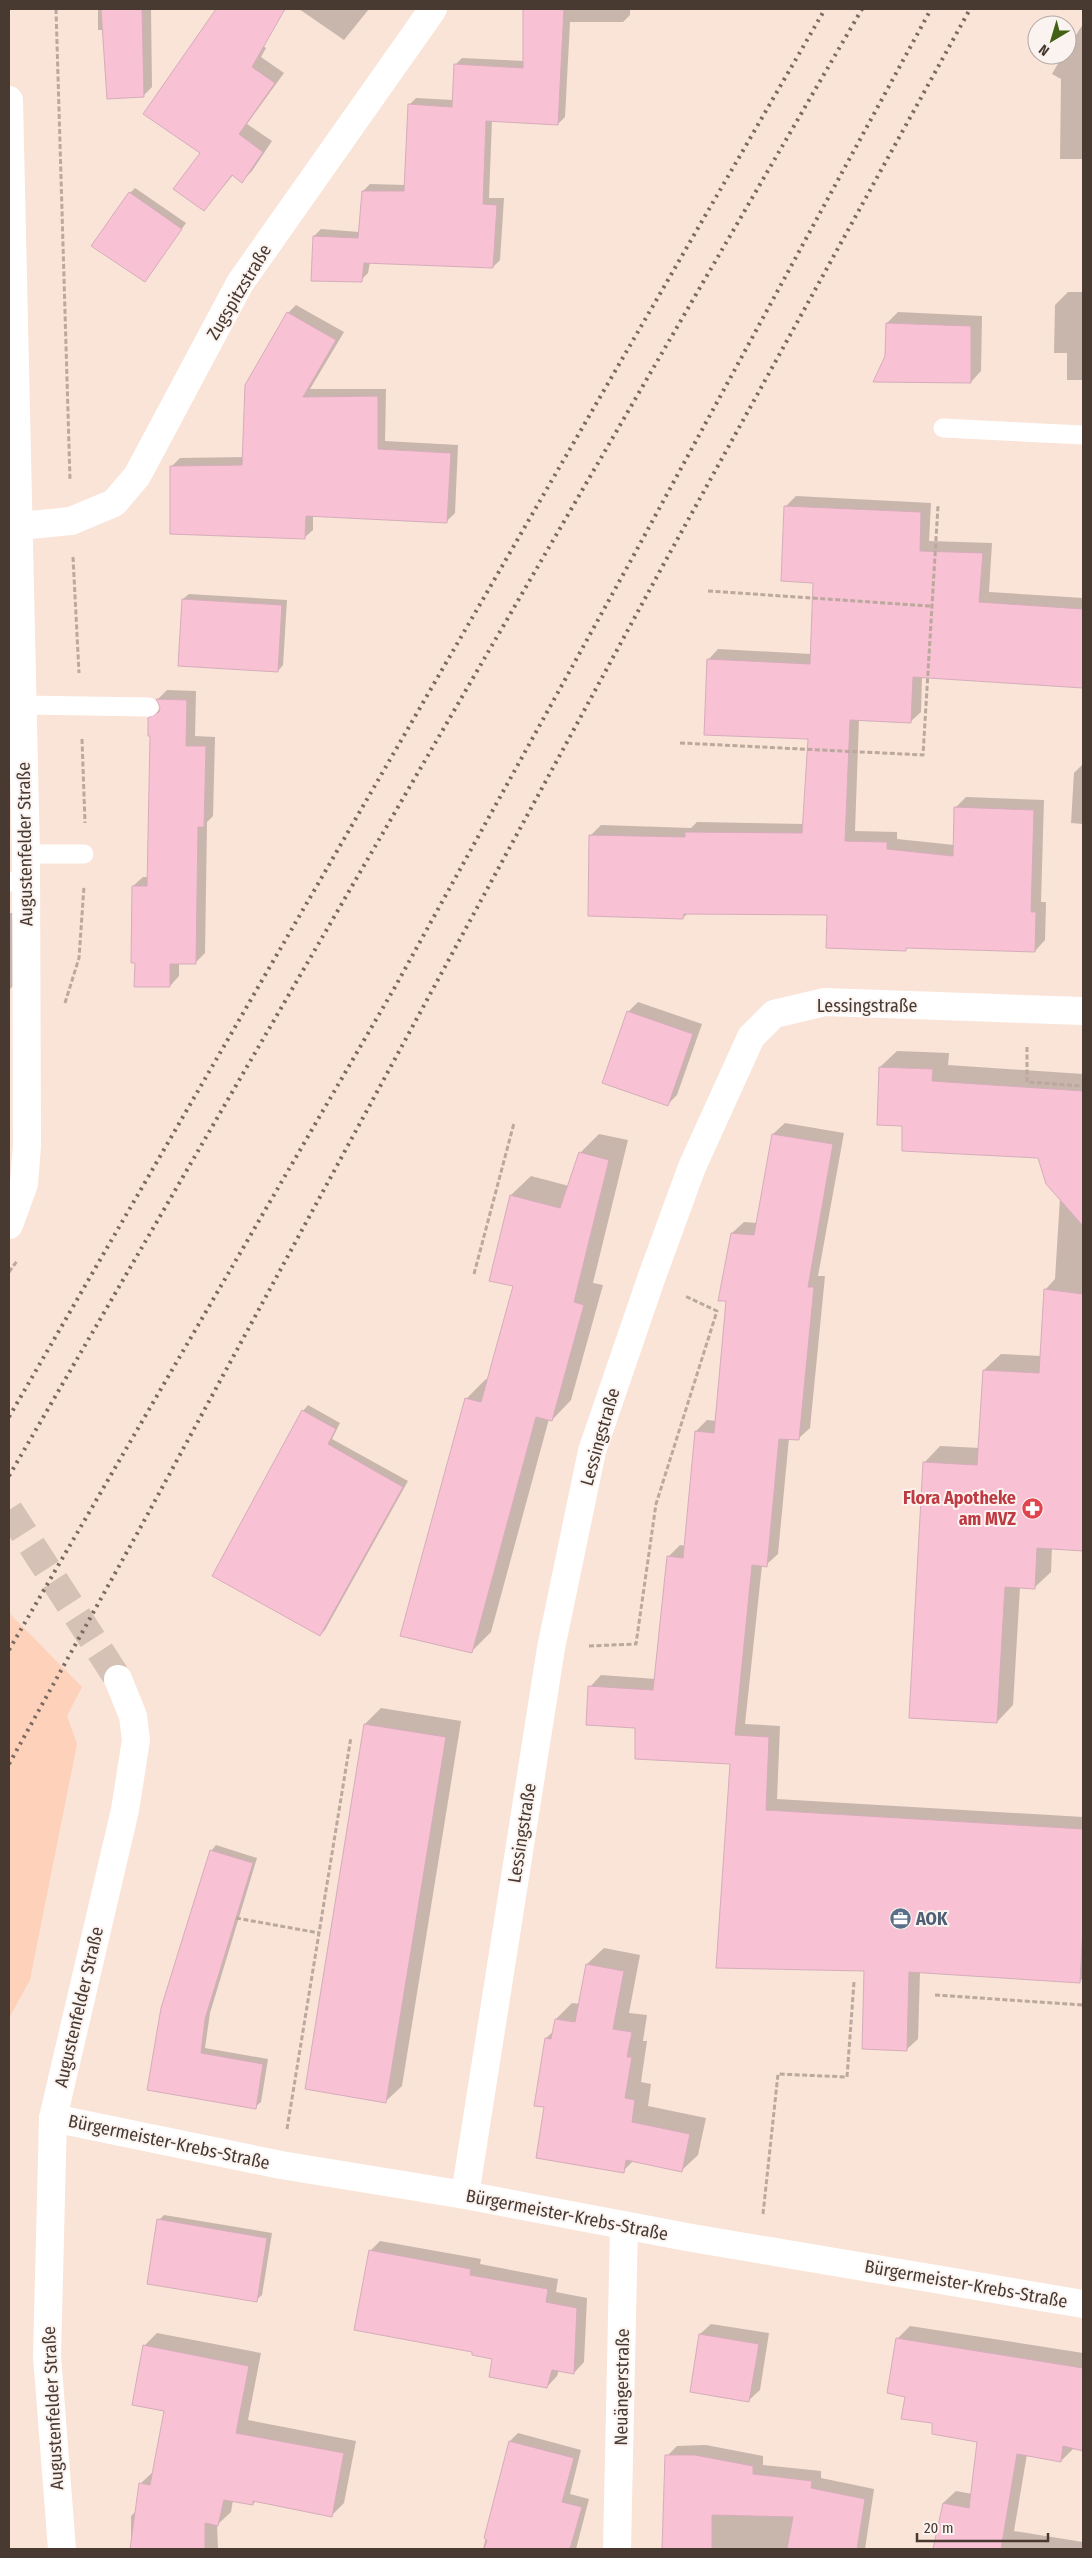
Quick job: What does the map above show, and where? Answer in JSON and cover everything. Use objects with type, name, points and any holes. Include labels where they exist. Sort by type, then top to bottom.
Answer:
[{"type":"street","name":"Zugspitzstraße","points":[[20,526],[72,520],[114,503],[137,476],[240,282],[433,9]]},
{"type":"street","name":"Augustenfelder Straße","points":[[9,100],[26,854],[18,881],[18,1162],[24,1184],[9,1225]]},
{"type":"street","name":"Lessingstraße","points":[[465,2195],[551,1648],[592,1451],[692,1167],[734,1069],[751,1037],[774,1014],[825,1002],[1083,1011]]},
{"type":"street","name":"Augustenfelder Straße","points":[[62,2549],[47,2356],[53,2118],[125,1810],[136,1740],[133,1716],[118,1679]]},
{"type":"street","name":"Bürgermeister-Krebs-Straße","points":[[53,2118],[281,2165],[465,2195],[624,2226],[1083,2304]]},
{"type":"street","name":"Neuängerstraße","points":[[617,2549],[624,2226]]},
{"type":"lane","points":[[943,428],[1083,435]]},
{"type":"lane","points":[[23,705],[149,707]]},
{"type":"lane","points":[[26,854],[84,854]]},
{"type":"path","points":[[56,9],[72,520],[85,790],[79,958],[63,1010]]},
{"type":"path","points":[[680,743],[923,755],[930,606],[938,506]]},
{"type":"path","points":[[708,591],[930,606]]},
{"type":"path","points":[[1027,1050],[1026,1082],[1083,1086]]},
{"type":"path","points":[[474,1274],[514,1123]]},
{"type":"path","points":[[551,1648],[636,1644],[656,1504],[717,1311],[651,1279]]},
{"type":"path","points":[[281,2165],[351,1737]]},
{"type":"path","points":[[236,1918],[319,1933]]},
{"type":"path","points":[[760,2249],[778,2074],[847,2077],[854,1982]]},
{"type":"path","points":[[935,1995],[1083,2005]]},
{"type":"shaded area","points":[[9,1613],[82,1687],[67,1716],[77,1744],[30,1980],[9,2018]]},
{"type":"building","points":[[101,9],[142,9],[144,97],[107,99]]},
{"type":"building","points":[[216,9],[285,9],[252,67],[275,83],[239,134],[263,152],[242,183],[232,175],[204,211],[173,189],[200,153],[143,114]]},
{"type":"building","points":[[523,9],[564,9],[558,125],[486,121],[483,204],[497,205],[493,268],[364,263],[362,282],[311,281],[313,236],[358,238],[362,191],[404,191],[408,104],[452,107],[454,64],[523,68]]},
{"type":"building","points":[[129,192],[182,229],[145,282],[91,246]]},
{"type":"building","points":[[287,312],[336,340],[303,397],[378,396],[378,449],[451,453],[447,523],[306,516],[305,539],[170,534],[170,466],[242,465],[245,385]]},
{"type":"building","points":[[886,323],[971,326],[971,383],[873,382],[885,356]]},
{"type":"building","points":[[784,506],[921,512],[920,551],[983,553],[979,602],[1083,609],[1083,688],[913,677],[911,723],[850,720],[845,841],[887,842],[887,849],[953,856],[954,807],[1034,810],[1031,912],[1036,912],[1035,952],[906,948],[906,951],[826,948],[827,915],[684,914],[683,919],[588,916],[589,835],[685,837],[685,832],[802,833],[808,739],[704,735],[707,659],[810,664],[813,583],[781,581]]},
{"type":"building","points":[[182,599],[282,605],[278,672],[178,666]]},
{"type":"building","points":[[156,699],[187,700],[186,746],[206,746],[204,827],[198,827],[196,964],[170,964],[170,987],[134,987],[135,963],[131,963],[132,886],[147,886],[150,736],[148,736],[148,718],[159,712],[160,707]]},
{"type":"building","points":[[627,1011],[693,1034],[668,1106],[602,1083]]},
{"type":"building","points":[[879,1067],[933,1069],[932,1081],[1083,1091],[1083,1226],[1046,1184],[1038,1158],[902,1151],[902,1126],[877,1125]]},
{"type":"building","points":[[772,1134],[833,1144],[808,1287],[814,1287],[799,1440],[779,1439],[767,1567],[752,1565],[735,1735],[769,1737],[766,1810],[1083,1829],[1083,1927],[1080,1983],[909,1972],[907,2051],[862,2049],[864,1971],[716,1968],[730,1764],[635,1759],[635,1728],[586,1725],[588,1686],[653,1690],[667,1556],[683,1558],[695,1431],[714,1433],[726,1301],[718,1301],[731,1233],[754,1235]]},
{"type":"building","points":[[579,1152],[609,1160],[574,1302],[584,1305],[552,1421],[536,1417],[472,1653],[400,1636],[465,1398],[481,1402],[513,1286],[489,1281],[510,1195],[560,1208]]},
{"type":"building","points":[[1044,1289],[1083,1294],[1083,1551],[1037,1548],[1035,1589],[1005,1587],[997,1723],[909,1718],[923,1462],[977,1465],[983,1370],[1039,1373]]},
{"type":"building","points":[[302,1410],[336,1429],[328,1444],[403,1487],[320,1636],[212,1576]]},
{"type":"building","points":[[364,1724],[446,1737],[386,2103],[305,2089]]},
{"type":"building","points":[[210,1850],[253,1863],[205,2019],[201,2053],[263,2064],[256,2109],[147,2090],[161,2008]]},
{"type":"building","points":[[586,1964],[624,1971],[613,2029],[632,2032],[627,2057],[632,2057],[625,2098],[635,2100],[632,2122],[690,2134],[682,2172],[626,2160],[624,2173],[536,2158],[544,2107],[534,2106],[545,2038],[551,2039],[555,2019],[575,2022]]},
{"type":"building","points":[[157,2219],[267,2238],[257,2302],[147,2284]]},
{"type":"building","points":[[369,2250],[471,2269],[470,2275],[548,2289],[546,2302],[577,2308],[574,2374],[552,2370],[547,2388],[489,2377],[492,2359],[472,2355],[472,2352],[354,2330]]},
{"type":"building","points":[[699,2334],[759,2344],[749,2402],[690,2392]]},
{"type":"building","points":[[896,2338],[1083,2368],[1083,2451],[1063,2446],[1061,2462],[1017,2454],[1001,2549],[933,2549],[943,2503],[969,2508],[977,2442],[932,2434],[932,2423],[901,2419],[905,2397],[887,2393]]},
{"type":"building","points":[[143,2345],[249,2366],[236,2433],[344,2453],[332,2517],[253,2501],[253,2505],[224,2500],[218,2526],[205,2523],[205,2549],[130,2549],[139,2483],[150,2485],[164,2411],[132,2405]]},
{"type":"building","points":[[509,2441],[574,2458],[562,2502],[582,2507],[570,2549],[484,2549],[487,2540],[484,2538]]},
{"type":"building","points":[[665,2455],[695,2455],[753,2466],[753,2474],[812,2481],[811,2488],[865,2499],[857,2549],[787,2549],[793,2517],[712,2515],[712,2549],[662,2549]]},
{"type":"tunnel","points":[[9,1510],[118,1679]]},
{"type":"railway","points":[[9,1417],[825,9]]},
{"type":"railway","points":[[9,1476],[862,9]]},
{"type":"railway","points":[[9,1650],[395,987],[635,553],[931,9]]},
{"type":"railway","points":[[9,1764],[138,1532],[661,569],[970,9]]},
{"type":"place","name":"Flora Apotheke am MVZ","points":[[1032,1508]]},
{"type":"place","name":"AOK","points":[[900,1919]]}]
